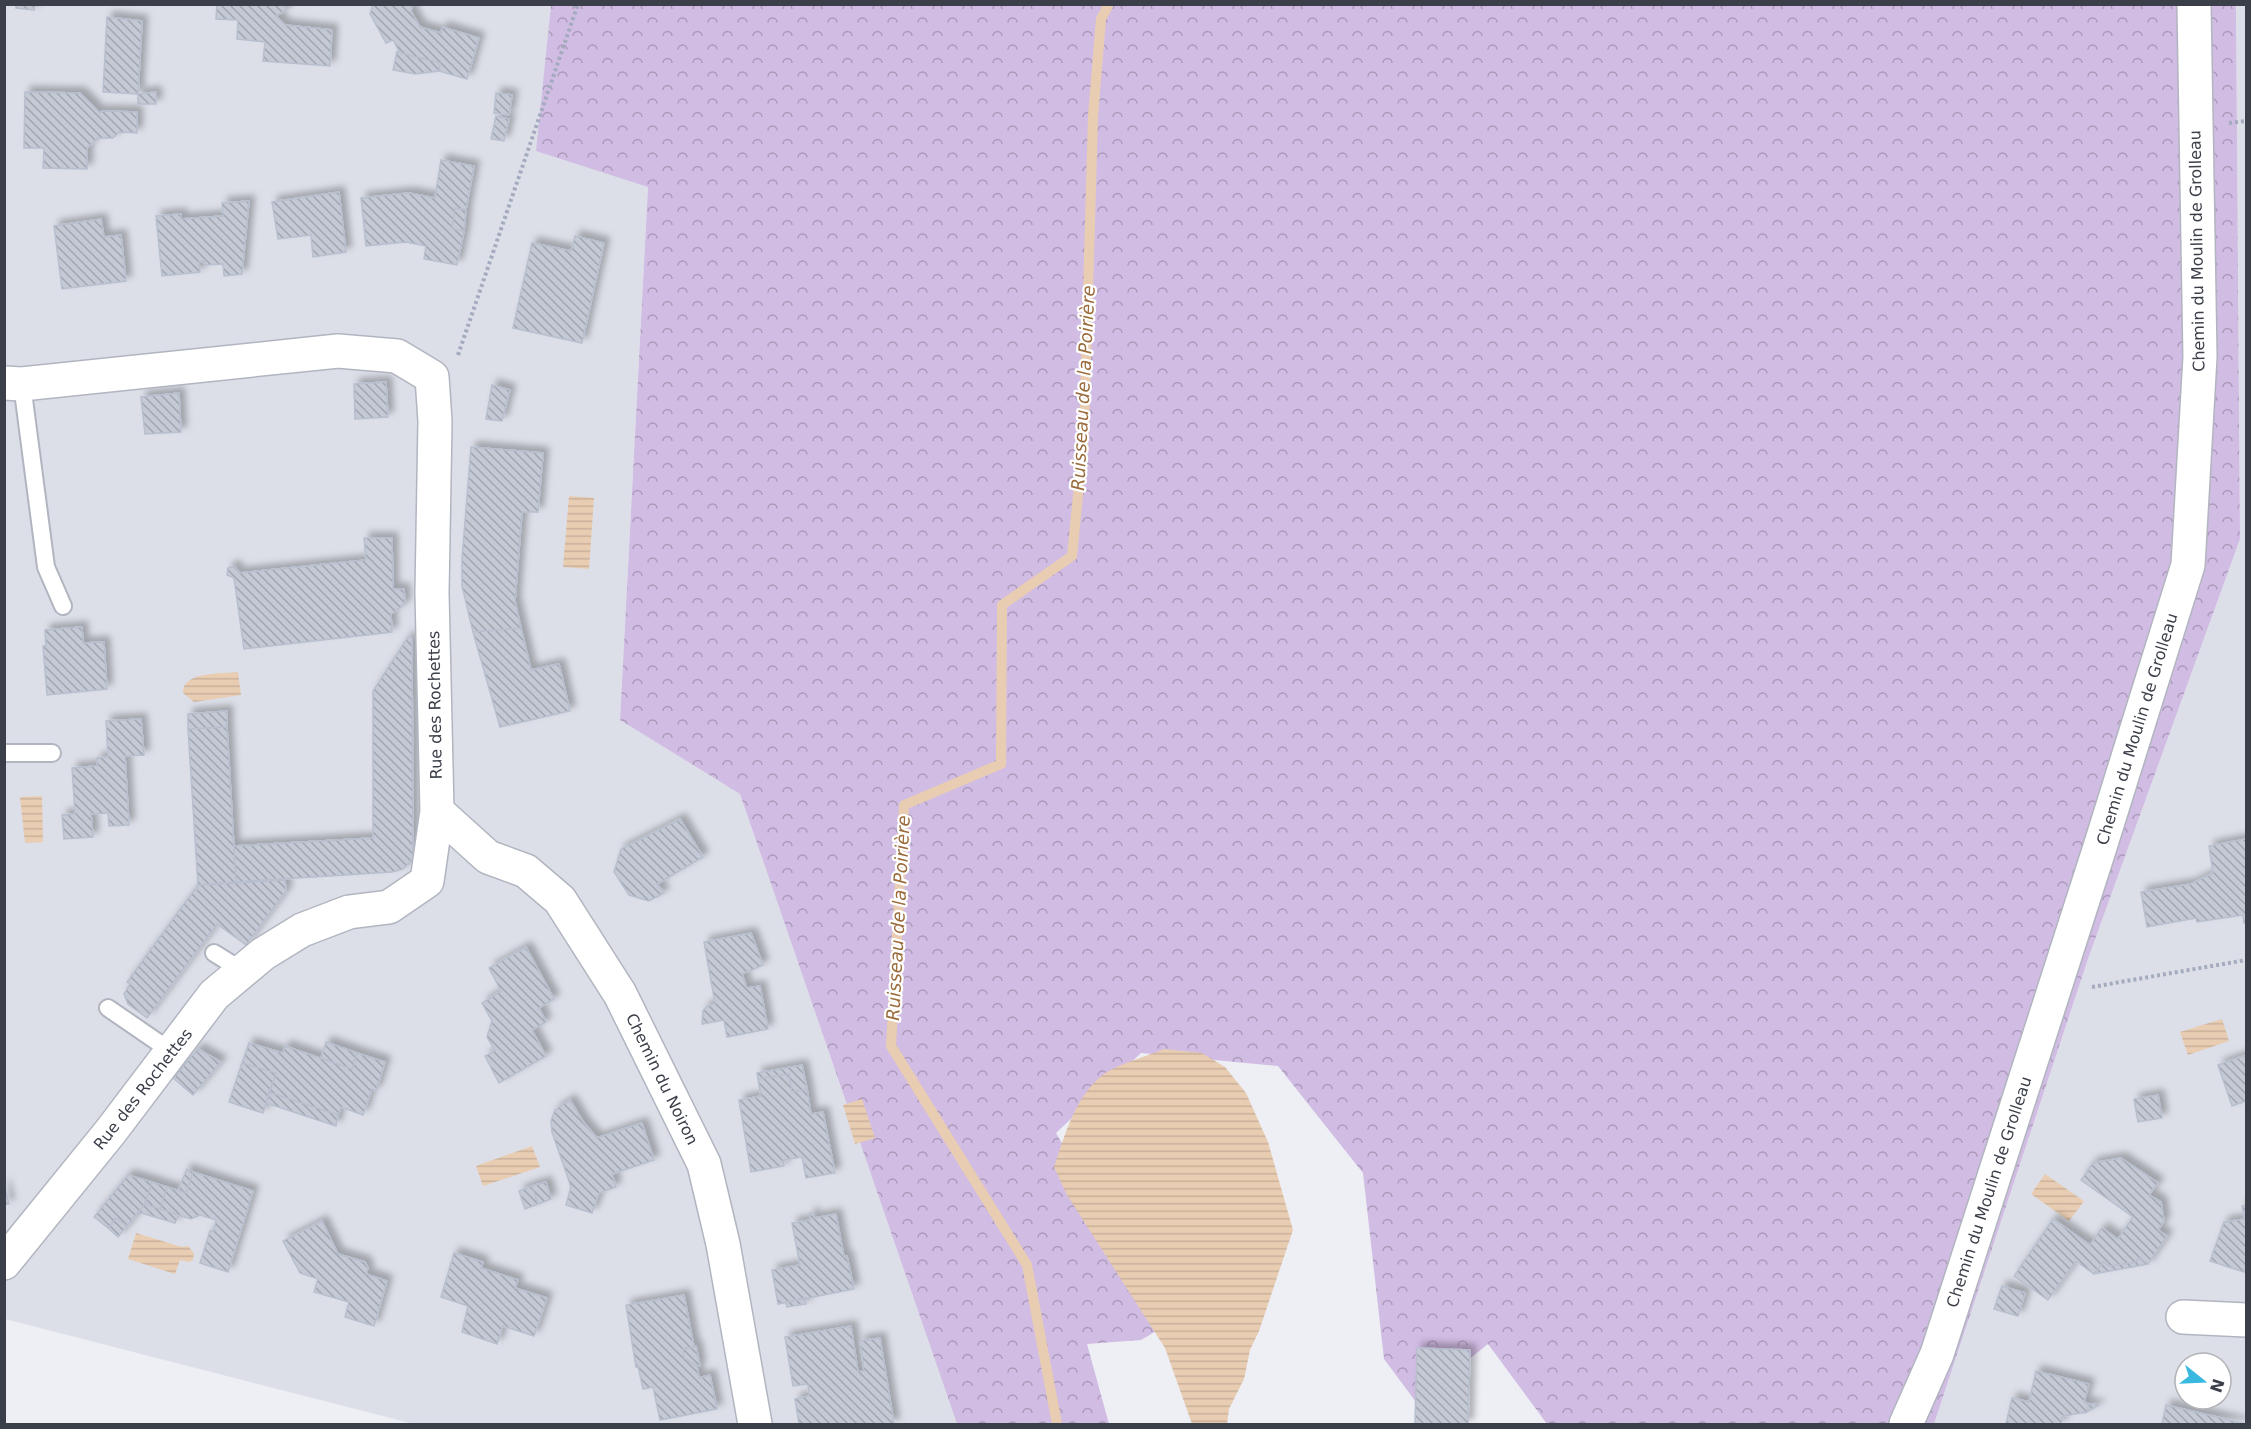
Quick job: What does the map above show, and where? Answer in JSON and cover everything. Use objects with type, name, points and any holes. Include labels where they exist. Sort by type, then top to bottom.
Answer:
[{"type":"street","name":"Chemin du Moulin de Grolleau","points":[[1906,1425],[1937,1354],[2188,565],[2199,357],[2194,4]]},
{"type":"street","name":"Rue des Rochettes","points":[[4,1263],[67,1188],[214,995],[263,954],[302,930],[349,912],[389,907],[426,881],[437,811],[432,593],[435,421],[432,378],[397,356],[338,351],[13,384]]},
{"type":"street","name":"Chemin du Noiron","points":[[437,811],[488,857],[526,871],[560,900],[620,993],[704,1164],[723,1244],[755,1425]]},
{"type":"street","points":[[2184,1317],[2247,1320]]},
{"type":"lane","points":[[13,384],[46,567],[63,606]]},
{"type":"lane","points":[[4,753],[51,753]]},
{"type":"lane","points":[[214,953],[243,971]]},
{"type":"lane","points":[[108,1008],[172,1052]]},
{"type":"path","points":[[455,365],[578,4]]},
{"type":"path","points":[[2097,987],[2247,960]]},
{"type":"shaded area","points":[[4,5],[551,5],[537,151],[648,186],[620,720],[740,794],[957,1424],[414,1424],[5,1319],[4,70],[6,61]]},
{"type":"shaded area","points":[[2236,5],[2246,5],[2246,1424],[1934,1424],[2089,956],[2240,539]]},
{"type":"shaded area","points":[[569,496],[594,498],[589,569],[563,567]]},
{"type":"shaded area","points":[[238,672],[241,695],[194,702],[183,693],[184,686],[196,677]]},
{"type":"shaded area","points":[[42,796],[43,842],[25,843],[20,797]]},
{"type":"shaded area","points":[[2222,1019],[2229,1041],[2188,1055],[2180,1032]]},
{"type":"shaded area","points":[[1164,1049],[1202,1053],[1225,1067],[1246,1093],[1268,1142],[1293,1230],[1259,1331],[1250,1350],[1244,1379],[1229,1409],[1227,1424],[1192,1424],[1165,1348],[1067,1195],[1054,1167],[1072,1117],[1094,1083],[1116,1067]]},
{"type":"shaded area","points":[[862,1099],[875,1138],[855,1144],[843,1105]]},
{"type":"shaded area","points":[[532,1146],[540,1167],[483,1186],[476,1166]]},
{"type":"shaded area","points":[[2045,1174],[2084,1201],[2069,1221],[2031,1194]]},
{"type":"shaded area","points":[[136,1233],[182,1247],[188,1246],[194,1253],[193,1260],[189,1262],[180,1260],[175,1274],[128,1259]]},
{"type":"green space","points":[[551,5],[2236,5],[2240,539],[2089,956],[1934,1424],[1547,1424],[1488,1344],[1416,1402],[1384,1359],[1363,1173],[1278,1066],[1141,1053],[1056,1133],[1132,1266],[1180,1317],[1141,1340],[1087,1344],[1109,1424],[957,1424],[740,794],[620,720],[648,187],[536,151]]},
{"type":"building","points":[[16,4],[35,4],[34,10],[16,8]]},
{"type":"building","points":[[217,4],[286,4],[286,10],[276,16],[285,25],[332,30],[330,66],[263,61],[265,42],[237,39],[238,20],[216,19]]},
{"type":"building","points":[[373,4],[413,4],[411,11],[420,27],[441,33],[442,27],[479,38],[467,79],[439,71],[440,63],[397,52],[399,51],[393,40],[386,43],[370,14]]},
{"type":"building","points":[[107,17],[142,21],[138,94],[103,92]]},
{"type":"building","points":[[397,52],[440,63],[439,71],[415,74],[393,70]]},
{"type":"building","points":[[25,92],[80,93],[100,113],[102,111],[137,112],[137,133],[119,132],[113,138],[98,138],[87,148],[87,169],[43,168],[44,148],[24,148]]},
{"type":"building","points":[[156,92],[156,104],[138,104],[138,94]]},
{"type":"building","points":[[496,93],[512,95],[509,115],[494,113]]},
{"type":"building","points":[[496,116],[509,119],[504,141],[491,139]]},
{"type":"building","points":[[441,160],[474,166],[466,210],[455,208],[452,229],[464,231],[457,265],[424,259],[426,246],[406,242],[366,246],[361,198],[409,193],[435,198]]},
{"type":"building","points":[[339,192],[346,252],[313,257],[311,235],[278,239],[272,202]]},
{"type":"building","points":[[249,201],[242,274],[224,276],[223,264],[205,265],[204,261],[199,262],[200,272],[162,276],[156,216],[181,214],[181,219],[223,216],[222,203]]},
{"type":"building","points":[[455,208],[466,210],[464,231],[452,229]]},
{"type":"building","points":[[101,219],[104,237],[121,235],[126,281],[62,289],[54,226]]},
{"type":"building","points":[[575,236],[604,243],[582,343],[513,328],[532,243],[571,251]]},
{"type":"building","points":[[386,382],[388,417],[355,419],[354,384]]},
{"type":"building","points":[[492,385],[510,390],[502,421],[486,419]]},
{"type":"building","points":[[179,393],[181,432],[145,434],[141,397]]},
{"type":"building","points":[[471,447],[543,453],[538,512],[522,512],[515,601],[521,628],[473,632],[462,586]]},
{"type":"building","points":[[364,538],[392,538],[393,589],[404,589],[405,604],[391,614],[392,632],[244,649],[234,578],[227,575],[228,568],[234,566],[239,573],[366,560]]},
{"type":"building","points":[[82,627],[83,643],[104,642],[107,689],[47,695],[43,646],[46,646],[45,630]]},
{"type":"building","points":[[521,628],[531,670],[559,664],[570,711],[500,727],[473,632]]},
{"type":"building","points":[[408,637],[412,638],[413,859],[403,869],[392,872],[236,882],[234,846],[373,838],[373,691]]},
{"type":"building","points":[[227,711],[227,727],[188,729],[188,714]]},
{"type":"building","points":[[141,719],[144,755],[125,756],[129,825],[109,826],[108,813],[91,814],[93,837],[64,839],[62,815],[75,814],[72,768],[97,766],[97,758],[108,757],[106,721]]},
{"type":"building","points":[[227,727],[236,882],[198,885],[188,729]]},
{"type":"building","points":[[680,819],[703,857],[657,884],[664,893],[649,901],[629,895],[614,872],[621,849]]},
{"type":"building","points":[[2246,839],[2246,923],[2244,923],[2243,915],[2197,922],[2196,918],[2147,927],[2141,892],[2191,884],[2213,873],[2209,846]]},
{"type":"building","points":[[285,880],[286,891],[246,945],[217,924],[147,1018],[128,1004],[124,994],[130,984],[127,982],[195,889],[197,890],[198,885]]},
{"type":"building","points":[[751,933],[763,965],[742,974],[747,988],[760,986],[768,1029],[727,1037],[724,1020],[702,1024],[703,1011],[715,1003],[704,942]]},
{"type":"building","points":[[526,947],[554,999],[539,1008],[546,1022],[532,1030],[546,1056],[499,1083],[485,1056],[495,1051],[487,1037],[492,1021],[482,1003],[501,991],[489,968]]},
{"type":"building","points":[[326,1042],[357,1053],[352,1069],[321,1058]]},
{"type":"building","points":[[249,1043],[283,1053],[285,1046],[352,1069],[357,1053],[385,1062],[376,1091],[372,1089],[363,1115],[341,1107],[338,1115],[269,1092],[276,1073],[242,1063]]},
{"type":"building","points":[[198,1049],[221,1062],[193,1095],[173,1078]]},
{"type":"building","points":[[2246,1055],[2246,1101],[2232,1106],[2218,1065]]},
{"type":"building","points":[[242,1063],[276,1073],[263,1113],[229,1102]]},
{"type":"building","points":[[802,1065],[807,1089],[792,1092],[789,1074],[758,1079],[757,1073]]},
{"type":"building","points":[[789,1074],[792,1092],[807,1089],[811,1114],[823,1112],[835,1173],[806,1178],[802,1157],[783,1160],[784,1166],[751,1172],[739,1100],[761,1096],[758,1079]]},
{"type":"building","points":[[269,1092],[338,1115],[336,1126],[266,1103]]},
{"type":"building","points":[[2158,1095],[2162,1118],[2138,1122],[2134,1099]]},
{"type":"building","points":[[570,1100],[584,1123],[597,1138],[642,1123],[654,1160],[612,1174],[616,1187],[599,1193],[592,1213],[566,1205],[571,1187],[552,1132],[551,1121],[555,1110]]},
{"type":"building","points":[[2121,1158],[2158,1183],[2149,1195],[2161,1202],[2164,1221],[2158,1230],[2167,1236],[2148,1264],[2139,1258],[2136,1262],[2110,1266],[2103,1262],[2094,1274],[2076,1261],[2048,1300],[2014,1276],[2053,1219],[2090,1245],[2102,1228],[2118,1239],[2133,1217],[2081,1180],[2093,1163]]},
{"type":"building","points":[[187,1169],[193,1172],[186,1193],[178,1190]]},
{"type":"building","points":[[193,1172],[253,1191],[228,1272],[200,1263],[216,1220],[200,1215],[191,1219],[160,1209],[167,1187],[186,1193]]},
{"type":"building","points":[[128,1175],[152,1182],[145,1204],[127,1226],[116,1218],[108,1228],[94,1217]]},
{"type":"building","points":[[152,1182],[167,1187],[160,1209],[145,1204]]},
{"type":"building","points":[[546,1182],[551,1199],[538,1204],[532,1186]]},
{"type":"building","points":[[4,1184],[9,1204],[4,1205]]},
{"type":"building","points":[[532,1186],[538,1204],[525,1209],[519,1191]]},
{"type":"building","points":[[145,1204],[179,1215],[175,1223],[138,1212]]},
{"type":"building","points":[[2246,1205],[2246,1267],[2244,1272],[2210,1261],[2224,1222],[2245,1219],[2242,1206]]},
{"type":"building","points":[[810,1213],[813,1213],[814,1218],[836,1214],[844,1257],[847,1256],[854,1289],[778,1304],[772,1270],[800,1265],[792,1223],[810,1220]]},
{"type":"building","points":[[116,1218],[127,1226],[118,1237],[108,1228]]},
{"type":"building","points":[[322,1221],[338,1254],[365,1262],[368,1268],[366,1274],[387,1281],[374,1326],[345,1317],[349,1302],[314,1292],[318,1279],[300,1273],[283,1241]]},
{"type":"building","points":[[454,1253],[483,1262],[481,1268],[518,1280],[515,1288],[547,1298],[534,1336],[503,1326],[497,1344],[462,1332],[468,1306],[441,1297]]},
{"type":"building","points":[[2139,1258],[2148,1264],[2094,1274],[2103,1262],[2110,1266],[2136,1262]]},
{"type":"building","points":[[2002,1286],[2025,1293],[2018,1316],[1994,1309]]},
{"type":"building","points":[[684,1295],[694,1347],[683,1349],[684,1358],[697,1366],[699,1378],[710,1375],[717,1409],[660,1420],[653,1387],[643,1389],[638,1366],[636,1367],[626,1305]]},
{"type":"building","points":[[805,1298],[806,1304],[787,1307],[786,1302]]},
{"type":"building","points":[[851,1326],[858,1372],[864,1371],[860,1341],[880,1338],[894,1424],[799,1424],[795,1399],[809,1396],[808,1384],[793,1386],[785,1337]]},
{"type":"building","points":[[696,1346],[700,1366],[684,1358],[683,1349]]},
{"type":"building","points":[[1417,1348],[1470,1350],[1468,1424],[1415,1424]]},
{"type":"building","points":[[2036,1371],[2089,1384],[2084,1402],[2089,1404],[2087,1412],[2063,1416],[2061,1424],[2006,1424],[2012,1398],[2029,1402]]},
{"type":"building","points":[[2089,1404],[2099,1405],[2087,1412]]},
{"type":"building","points":[[2166,1405],[2173,1407],[2173,1411],[2191,1411],[2246,1424],[2162,1424]]},
{"type":"waterway","name":"Ruisseau de la Poirière","points":[[1057,1424],[1027,1265],[891,1046],[904,805],[1001,764],[1002,605],[1072,556],[1084,434],[1093,116],[1101,19],[1109,4]]}]
